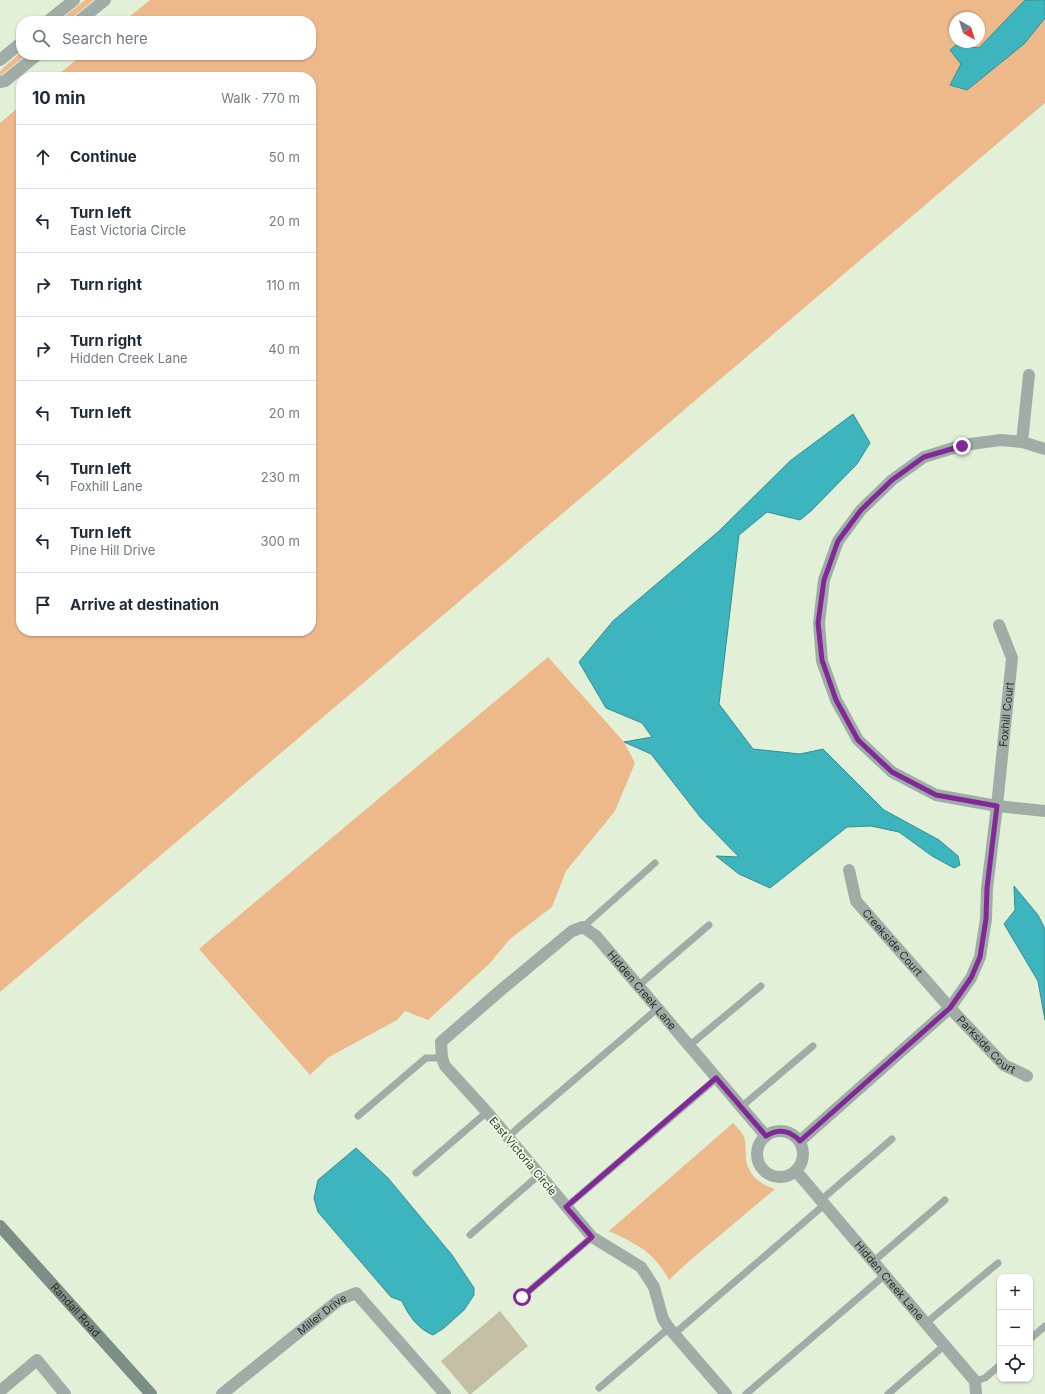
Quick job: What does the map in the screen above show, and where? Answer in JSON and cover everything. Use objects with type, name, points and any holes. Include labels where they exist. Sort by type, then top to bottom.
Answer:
[{"type":"main road","name":"Randall Road","points":[[0,1226],[151,1394]]},
{"type":"street","points":[[54,16],[74,0]]},
{"type":"street","points":[[85,16],[105,0]]},
{"type":"street","points":[[0,60],[16,47]]},
{"type":"street","points":[[16,72],[31,60]]},
{"type":"street","points":[[0,82],[5,81],[16,72]]},
{"type":"street","points":[[1022,442],[1029,375]]},
{"type":"street","points":[[1045,448],[1022,442],[1001,440],[956,447],[924,457],[892,480],[861,510],[838,541],[824,580],[818,623],[822,660],[836,700],[858,740],[892,772],[936,795],[997,806],[1045,811]]},
{"type":"street","name":"Foxhill Court","points":[[800,1141],[950,1008],[971,978],[980,957],[986,919],[987,888],[1012,658],[999,625]]},
{"type":"street","name":"Creekside Court","points":[[849,870],[856,901],[950,1008]]},
{"type":"street","points":[[442,1058],[441,1042],[572,931],[583,927]]},
{"type":"street","name":"Hidden Creek Lane","points":[[583,927],[596,936],[766,1136]]},
{"type":"street","name":"Parkside Court","points":[[950,1008],[1004,1065],[1027,1076]]},
{"type":"street","name":"East Victoria Circle","points":[[442,1058],[445,1066],[487,1112],[592,1237],[641,1268],[654,1288],[664,1318],[672,1331],[722,1393]]},
{"type":"street","points":[[773,1132],[788,1132],[800,1141],[803,1149],[803,1157],[801,1164],[796,1170],[790,1174],[775,1176],[763,1169],[757,1155],[761,1141],[766,1136],[773,1132]]},
{"type":"street","name":"Hidden Creek Lane","points":[[796,1170],[822,1203],[874,1261],[975,1382]]},
{"type":"street","name":"Miller Drive","points":[[222,1394],[339,1300],[356,1292],[445,1394]]},
{"type":"street","points":[[0,1391],[37,1360],[65,1394]]},
{"type":"street","points":[[975,1382],[976,1394]]},
{"type":"lane","points":[[583,927],[655,863]]},
{"type":"lane","points":[[638,986],[708,925]]},
{"type":"lane","points":[[690,1045],[761,986]]},
{"type":"lane","points":[[508,1137],[657,1009]]},
{"type":"lane","points":[[741,1107],[813,1046]]},
{"type":"lane","points":[[358,1116],[426,1058],[442,1058]]},
{"type":"lane","points":[[566,1207],[716,1078]]},
{"type":"lane","points":[[416,1173],[487,1112]]},
{"type":"lane","points":[[599,1388],[672,1331],[822,1203],[892,1139]]},
{"type":"lane","points":[[470,1235],[539,1175]]},
{"type":"lane","points":[[874,1261],[945,1200]]},
{"type":"lane","points":[[522,1297],[592,1237]]},
{"type":"lane","points":[[926,1323],[998,1262]]},
{"type":"lane","points":[[746,1394],[885,1274]]},
{"type":"lane","points":[[1033,1336],[1045,1326]]},
{"type":"lane","points":[[888,1394],[945,1345]]},
{"type":"lane","points":[[975,1382],[985,1378],[997,1368]]},
{"type":"shaded area","points":[[85,0],[94,0],[74,16],[65,16]]},
{"type":"shaded area","points":[[150,0],[1045,0],[1045,103],[0,992],[0,123],[16,109],[16,636],[316,636],[316,72],[61,72],[76,60],[316,60],[316,16],[130,16]]},
{"type":"shaded area","points":[[16,57],[16,60],[20,60],[0,76],[0,71]]},
{"type":"shaded area","points":[[548,657],[624,742],[635,763],[615,811],[566,871],[552,907],[510,939],[489,964],[428,1020],[405,1011],[397,1020],[329,1057],[310,1075],[199,949]]},
{"type":"shaded area","points":[[733,1123],[743,1135],[747,1166],[750,1171],[760,1182],[775,1189],[669,1280],[657,1262],[644,1250],[609,1231]]},
{"type":"water","points":[[1025,0],[1045,0],[1045,18],[1024,44],[967,90],[950,85],[961,64],[950,50],[952,48],[985,48],[985,42]]},
{"type":"water","points":[[853,414],[870,443],[857,464],[811,511],[800,520],[767,512],[739,535],[719,704],[753,749],[800,754],[823,749],[884,810],[939,840],[958,856],[960,865],[954,868],[932,856],[899,832],[871,826],[847,827],[770,888],[739,874],[716,856],[739,857],[701,818],[651,754],[624,742],[652,737],[642,723],[606,708],[579,662],[613,621],[719,531],[790,461]]},
{"type":"water","points":[[1014,886],[1038,915],[1045,929],[1045,1020],[1038,981],[1004,924],[1015,910]]},
{"type":"water","points":[[356,1148],[388,1178],[452,1255],[474,1288],[474,1295],[464,1310],[444,1328],[433,1335],[414,1321],[402,1301],[391,1297],[318,1212],[314,1198],[318,1180]]},
{"type":"building","points":[[500,1311],[528,1346],[471,1394],[469,1394],[441,1361]]},
{"type":"route","points":[[522,1297],[592,1237],[566,1207],[716,1078],[766,1136],[773,1132],[788,1132],[800,1141],[950,1008],[971,978],[980,957],[986,919],[987,888],[997,806],[936,795],[892,772],[858,740],[836,700],[822,660],[818,623],[824,580],[838,541],[861,510],[892,480],[924,457],[962,446]]}]
